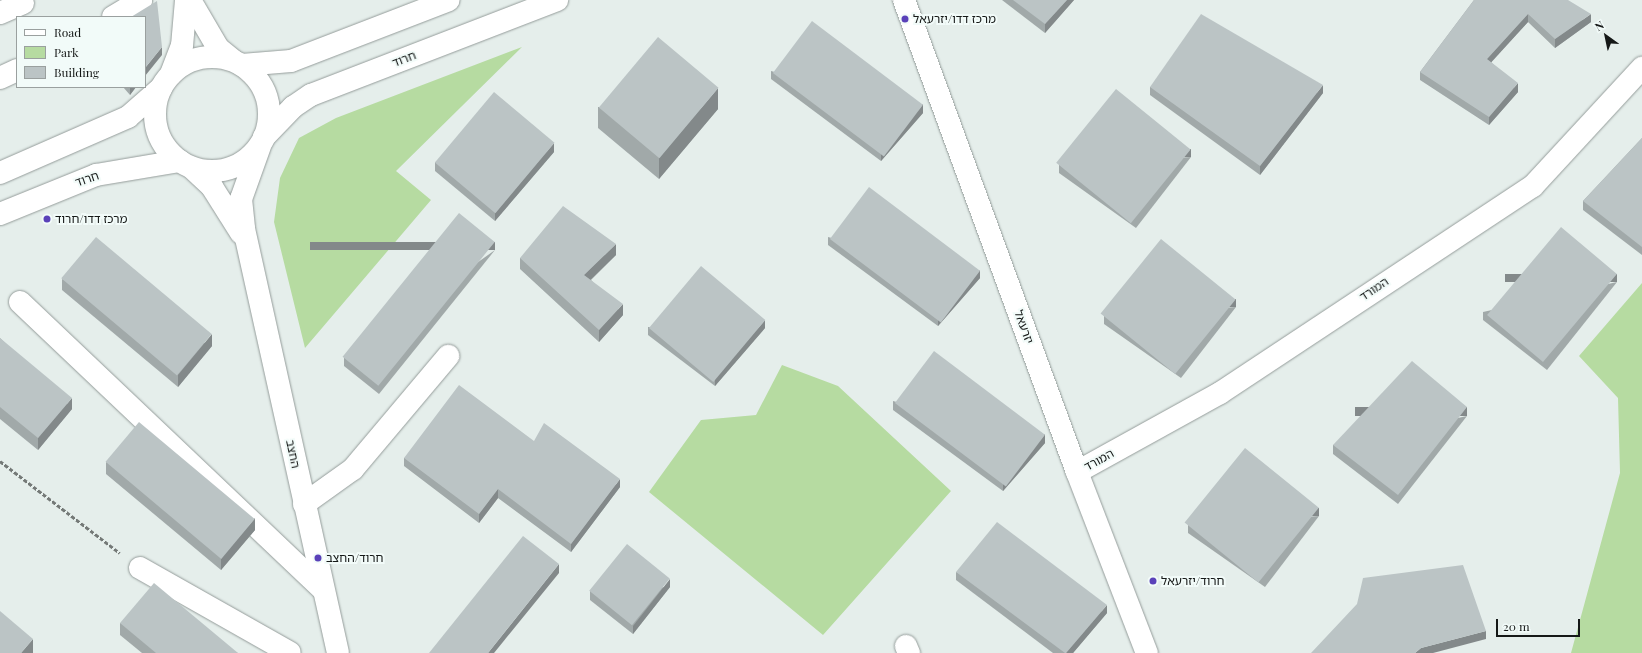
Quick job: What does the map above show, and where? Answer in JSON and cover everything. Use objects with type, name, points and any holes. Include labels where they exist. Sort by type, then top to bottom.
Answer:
[{"type":"street","points":[[115,16],[141,0]]},
{"type":"street","points":[[186,0],[182,46],[156,99],[154,119],[162,144],[186,165],[214,172],[228,169],[246,161],[262,142],[268,127],[269,105],[263,86],[250,71],[214,43],[190,0]]},
{"type":"street","points":[[0,173],[128,117],[179,67],[197,58],[214,56],[238,63],[291,61],[448,0]]},
{"type":"street","name":"חרוד","points":[[262,142],[293,107],[311,95],[557,0]]},
{"type":"street","name":"יזרעאל","points":[[904,0],[1077,472],[1147,653]]},
{"type":"street","points":[[0,13],[23,3]]},
{"type":"street","name":"המורד","points":[[1077,472],[1220,393],[1533,186],[1642,68]]},
{"type":"street","points":[[0,78],[16,70]]},
{"type":"street","name":"החצב","points":[[262,142],[241,198],[249,255],[338,653]]},
{"type":"street","name":"חרוד","points":[[0,214],[96,175],[186,165]]},
{"type":"street","name":"החצב","points":[[186,165],[212,187],[234,219],[249,255]]},
{"type":"street","points":[[20,302],[323,590]]},
{"type":"street","points":[[304,504],[353,469],[448,356]]},
{"type":"street","points":[[140,568],[290,653]]},
{"type":"path","points":[[0,461],[140,568]]},
{"type":"green space","points":[[522,47],[396,171],[431,200],[305,348],[274,222],[280,178],[299,138],[336,118]]},
{"type":"green space","points":[[1642,283],[1642,653],[1571,653],[1620,473],[1618,398],[1579,356]]},
{"type":"green space","points":[[782,365],[838,386],[951,491],[823,635],[649,492],[701,420],[756,415]]},
{"type":"building","points":[[1013,0],[1067,0],[1045,24]]},
{"type":"building","points":[[1474,0],[1568,0],[1591,14],[1555,39],[1528,14],[1487,59],[1518,83],[1489,117],[1420,72]]},
{"type":"building","points":[[157,1],[162,47],[146,67],[146,16],[133,16]]},
{"type":"building","points":[[1201,14],[1323,85],[1260,166],[1150,87]]},
{"type":"building","points":[[812,21],[923,105],[884,157],[773,73]]},
{"type":"building","points":[[658,37],[719,88],[659,158],[599,107]]},
{"type":"building","points":[[1116,89],[1191,149],[1131,223],[1056,163]]},
{"type":"building","points":[[494,92],[555,143],[495,213],[435,162]]},
{"type":"building","points":[[1642,138],[1642,247],[1583,201]]},
{"type":"building","points":[[869,187],[980,271],[941,323],[830,239]]},
{"type":"building","points":[[563,206],[616,244],[584,275],[623,304],[599,330],[520,258]]},
{"type":"building","points":[[459,213],[495,242],[378,386],[343,357]]},
{"type":"building","points":[[1561,227],[1617,274],[1543,362],[1487,315]]},
{"type":"building","points":[[96,237],[212,334],[177,375],[61,278]]},
{"type":"building","points":[[1161,239],[1236,299],[1175,374],[1101,314]]},
{"type":"building","points":[[701,266],[765,320],[713,382],[649,328]]},
{"type":"building","points":[[0,338],[72,398],[38,438],[0,407]]},
{"type":"building","points":[[934,351],[1045,435],[1006,487],[895,403]]},
{"type":"building","points":[[1412,361],[1467,407],[1398,495],[1333,445]]},
{"type":"building","points":[[459,385],[534,441],[544,423],[620,479],[571,544],[498,489],[479,514],[404,458]]},
{"type":"building","points":[[139,422],[255,519],[221,559],[106,462]]},
{"type":"building","points":[[1245,448],[1319,508],[1258,582],[1185,523]]},
{"type":"building","points":[[997,522],[1107,605],[1066,653],[956,572]]},
{"type":"building","points":[[523,536],[559,564],[488,653],[429,653]]},
{"type":"building","points":[[627,544],[670,579],[632,625],[589,591]]},
{"type":"building","points":[[1463,565],[1486,631],[1421,648],[1415,653],[1311,653],[1357,604],[1363,578]]},
{"type":"building","points":[[154,583],[238,653],[156,653],[120,623]]},
{"type":"building","points":[[0,611],[33,639],[21,653],[0,653]]},
{"type":"place","name":"מרכז דדו/יזרעאל","points":[[905,19]]},
{"type":"place","name":"מרכז דדו/חרוד","points":[[47,219]]},
{"type":"place","name":"חרוד/החצב","points":[[318,558]]},
{"type":"place","name":"חרוד/יזרעאל","points":[[1153,581]]}]
